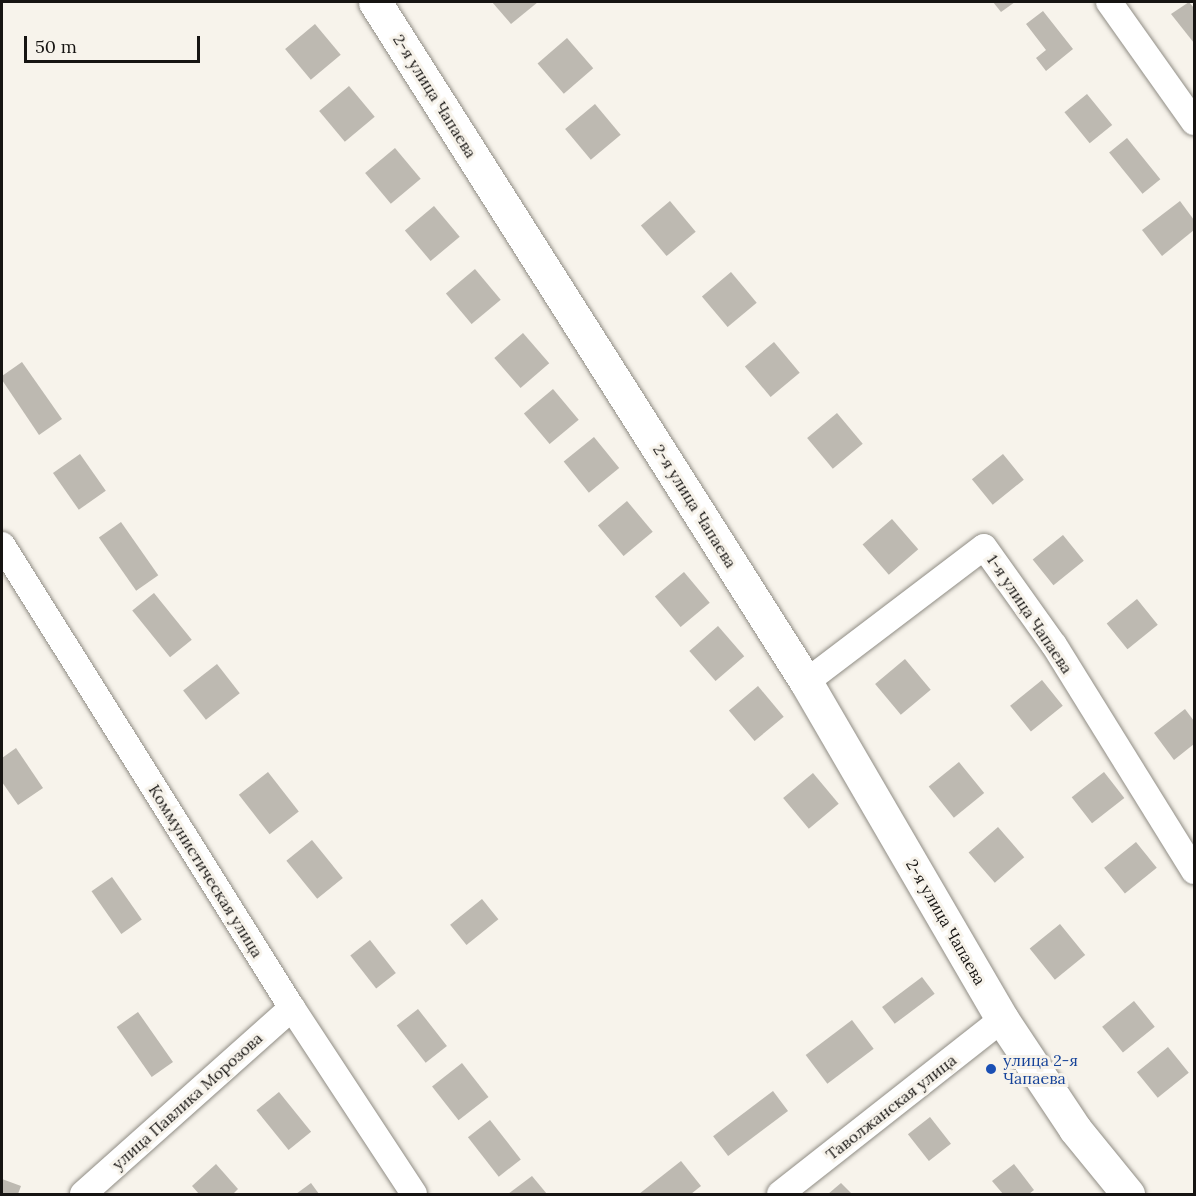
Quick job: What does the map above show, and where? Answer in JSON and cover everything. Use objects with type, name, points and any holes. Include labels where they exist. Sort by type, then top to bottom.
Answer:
[{"type":"main road","name":"2-я улица Чапаева","points":[[375,2],[806,682],[1002,1019],[1075,1129],[1128,1194]]},
{"type":"street","points":[[1109,2],[1194,122]]},
{"type":"street","name":"Коммунистическая улица","points":[[2,545],[292,1008],[414,1194]]},
{"type":"street","name":"1-я улица Чапаева","points":[[806,682],[984,547],[1054,645],[1194,871]]},
{"type":"street","name":"улица Павлика Морозова","points":[[82,1194],[292,1008]]},
{"type":"street","name":"Таволжанская улица","points":[[780,1194],[1002,1019]]},
{"type":"building","points":[[492,2],[538,2],[511,24]]},
{"type":"building","points":[[993,2],[1015,2],[1001,12]]},
{"type":"building","points":[[1189,2],[1194,8],[1194,43],[1171,14]]},
{"type":"building","points":[[1043,11],[1073,49],[1046,71],[1036,58],[1046,50],[1026,24]]},
{"type":"building","points":[[315,24],[341,55],[311,80],[285,49]]},
{"type":"building","points":[[567,38],[593,68],[564,94],[538,64]]},
{"type":"building","points":[[349,86],[375,117],[345,142],[319,111]]},
{"type":"building","points":[[1087,94],[1112,125],[1090,143],[1064,112]]},
{"type":"building","points":[[595,104],[621,135],[591,160],[565,129]]},
{"type":"building","points":[[1127,138],[1160,179],[1142,194],[1109,152]]},
{"type":"building","points":[[395,148],[421,179],[391,204],[365,173]]},
{"type":"building","points":[[670,201],[696,232],[667,256],[641,225]]},
{"type":"building","points":[[1180,201],[1194,220],[1194,230],[1162,256],[1142,230]]},
{"type":"building","points":[[434,206],[460,237],[431,261],[405,230]]},
{"type":"building","points":[[475,269],[501,300],[472,324],[446,293]]},
{"type":"building","points":[[731,272],[757,303],[728,327],[702,296]]},
{"type":"building","points":[[523,333],[549,363],[521,388],[494,358]]},
{"type":"building","points":[[774,342],[800,373],[771,397],[745,366]]},
{"type":"building","points":[[22,362],[62,419],[39,435],[2,380],[2,376]]},
{"type":"building","points":[[553,389],[579,420],[550,444],[524,413]]},
{"type":"building","points":[[837,413],[863,444],[833,469],[807,438]]},
{"type":"building","points":[[594,437],[619,468],[589,493],[564,462]]},
{"type":"building","points":[[80,454],[106,491],[79,510],[53,473]]},
{"type":"building","points":[[1003,454],[1024,480],[993,505],[972,479]]},
{"type":"building","points":[[627,501],[653,532],[624,556],[598,525]]},
{"type":"building","points":[[892,519],[918,549],[889,575],[863,545]]},
{"type":"building","points":[[121,522],[158,575],[136,591],[99,537]]},
{"type":"building","points":[[1063,535],[1084,561],[1053,585],[1033,560]]},
{"type":"building","points":[[684,572],[710,603],[681,627],[655,596]]},
{"type":"building","points":[[154,593],[192,640],[170,657],[132,611]]},
{"type":"building","points":[[1137,599],[1158,625],[1127,649],[1107,624]]},
{"type":"building","points":[[718,626],[744,656],[716,681],[689,651]]},
{"type":"building","points":[[905,659],[931,690],[901,715],[875,684]]},
{"type":"building","points":[[217,664],[240,693],[206,720],[183,690]]},
{"type":"building","points":[[1042,680],[1063,706],[1031,731],[1010,706]]},
{"type":"building","points":[[758,686],[784,717],[755,741],[729,710]]},
{"type":"building","points":[[1185,709],[1194,721],[1194,744],[1174,760],[1154,733]]},
{"type":"building","points":[[16,748],[43,788],[18,805],[2,782],[2,758]]},
{"type":"building","points":[[959,762],[984,793],[954,818],[929,787]]},
{"type":"building","points":[[268,772],[299,811],[270,834],[239,795]]},
{"type":"building","points":[[1104,772],[1124,798],[1092,823],[1072,797]]},
{"type":"building","points":[[813,773],[839,804],[809,829],[783,798]]},
{"type":"building","points":[[998,827],[1024,857],[995,883],[969,853]]},
{"type":"building","points":[[312,840],[343,878],[317,899],[286,861]]},
{"type":"building","points":[[1136,842],[1157,868],[1125,893],[1104,868]]},
{"type":"building","points":[[112,877],[142,920],[121,934],[92,891]]},
{"type":"building","points":[[482,899],[498,919],[466,945],[450,925]]},
{"type":"building","points":[[1060,924],[1085,955],[1055,980],[1030,949]]},
{"type":"building","points":[[370,940],[396,973],[376,988],[350,955]]},
{"type":"building","points":[[922,977],[935,994],[895,1024],[882,1007]]},
{"type":"building","points":[[1134,1001],[1155,1027],[1123,1052],[1102,1027]]},
{"type":"building","points":[[418,1009],[447,1046],[426,1063],[397,1026]]},
{"type":"building","points":[[138,1012],[173,1062],[152,1077],[117,1027]]},
{"type":"building","points":[[852,1020],[874,1049],[827,1084],[806,1055]]},
{"type":"building","points":[[1168,1047],[1189,1073],[1158,1098],[1137,1072]]},
{"type":"building","points":[[462,1063],[488,1097],[459,1120],[432,1086]]},
{"type":"building","points":[[773,1091],[788,1111],[728,1156],[713,1136]]},
{"type":"building","points":[[279,1092],[311,1132],[289,1150],[256,1110]]},
{"type":"building","points":[[930,1117],[951,1144],[929,1161],[908,1134]]},
{"type":"building","points":[[490,1120],[521,1159],[499,1177],[468,1137]]},
{"type":"building","points":[[681,1161],[701,1186],[691,1194],[639,1194]]},
{"type":"building","points":[[216,1164],[238,1189],[233,1194],[199,1194],[192,1186]]},
{"type":"building","points":[[1014,1164],[1034,1190],[1029,1194],[1003,1194],[992,1181]]},
{"type":"building","points":[[532,1176],[547,1194],[508,1194]]},
{"type":"building","points":[[2,1179],[21,1186],[18,1194],[2,1194]]},
{"type":"building","points":[[311,1183],[319,1194],[296,1194]]},
{"type":"building","points":[[841,1183],[852,1194],[828,1194]]},
{"type":"place","name":"улица 2-я Чапаева","points":[[991,1069]]}]
